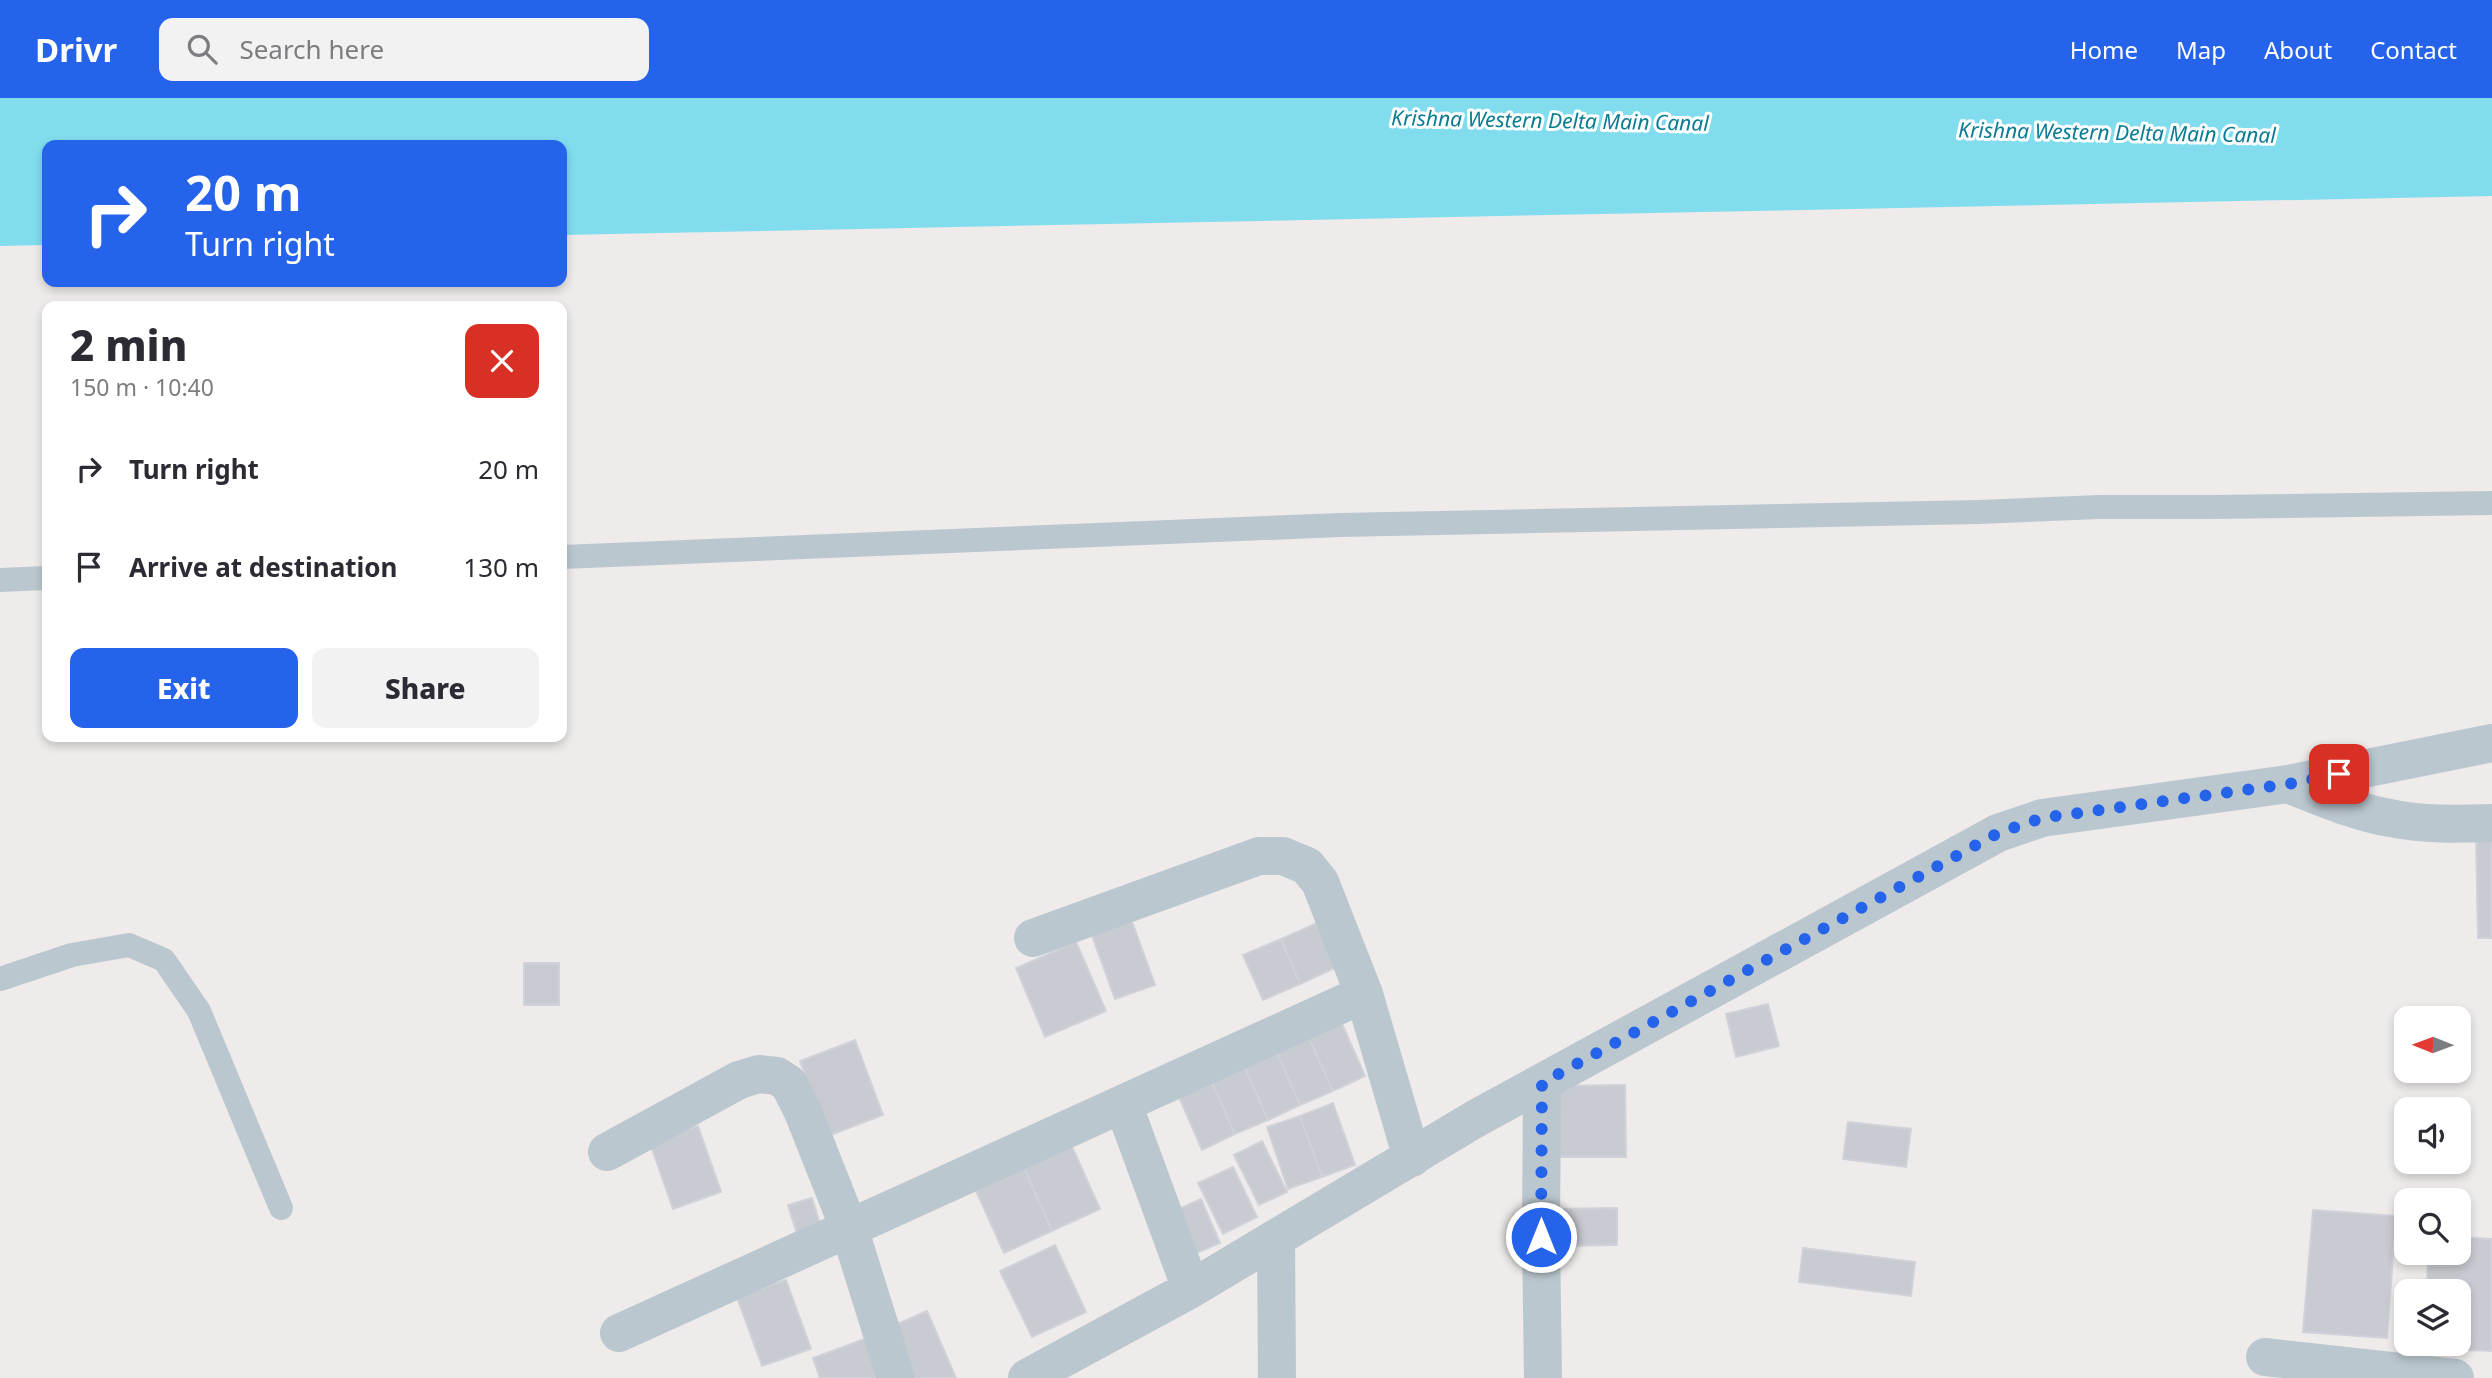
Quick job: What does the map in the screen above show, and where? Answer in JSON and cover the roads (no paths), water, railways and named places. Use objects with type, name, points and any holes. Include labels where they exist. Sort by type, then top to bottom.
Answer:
[{"type":"street","points":[[1027,1378],[1191,1289],[1475,1119],[1998,833],[2042,818],[2288,784],[2492,743]]},
{"type":"street","points":[[2288,784],[2338,804],[2391,819],[2451,825],[2492,823]]},
{"type":"street","points":[[1033,938],[1259,856],[1283,856],[1307,866],[1320,882],[1364,994],[1412,1158]]},
{"type":"street","points":[[619,1333],[1364,994]]},
{"type":"street","points":[[607,1152],[739,1080],[759,1074],[777,1076],[789,1084],[803,1112],[849,1228],[896,1378]]},
{"type":"street","points":[[1542,1083],[1543,1378]]},
{"type":"street","points":[[1123,1104],[1191,1289]]},
{"type":"street","points":[[1276,1239],[1277,1378]]},
{"type":"street","points":[[2265,1357],[2455,1378]]},
{"type":"lane","points":[[567,557],[1340,524],[1978,512],[2099,507],[2211,508],[2492,503]]},
{"type":"lane","points":[[0,580],[42,578]]},
{"type":"lane","points":[[0,979],[72,955],[129,945],[164,960],[199,1011],[281,1208]]},
{"type":"water","name":"Krishna Western Delta Main Canal","points":[[0,98],[2492,98],[2492,196],[567,235],[567,140],[42,140],[42,245],[0,246]]}]
